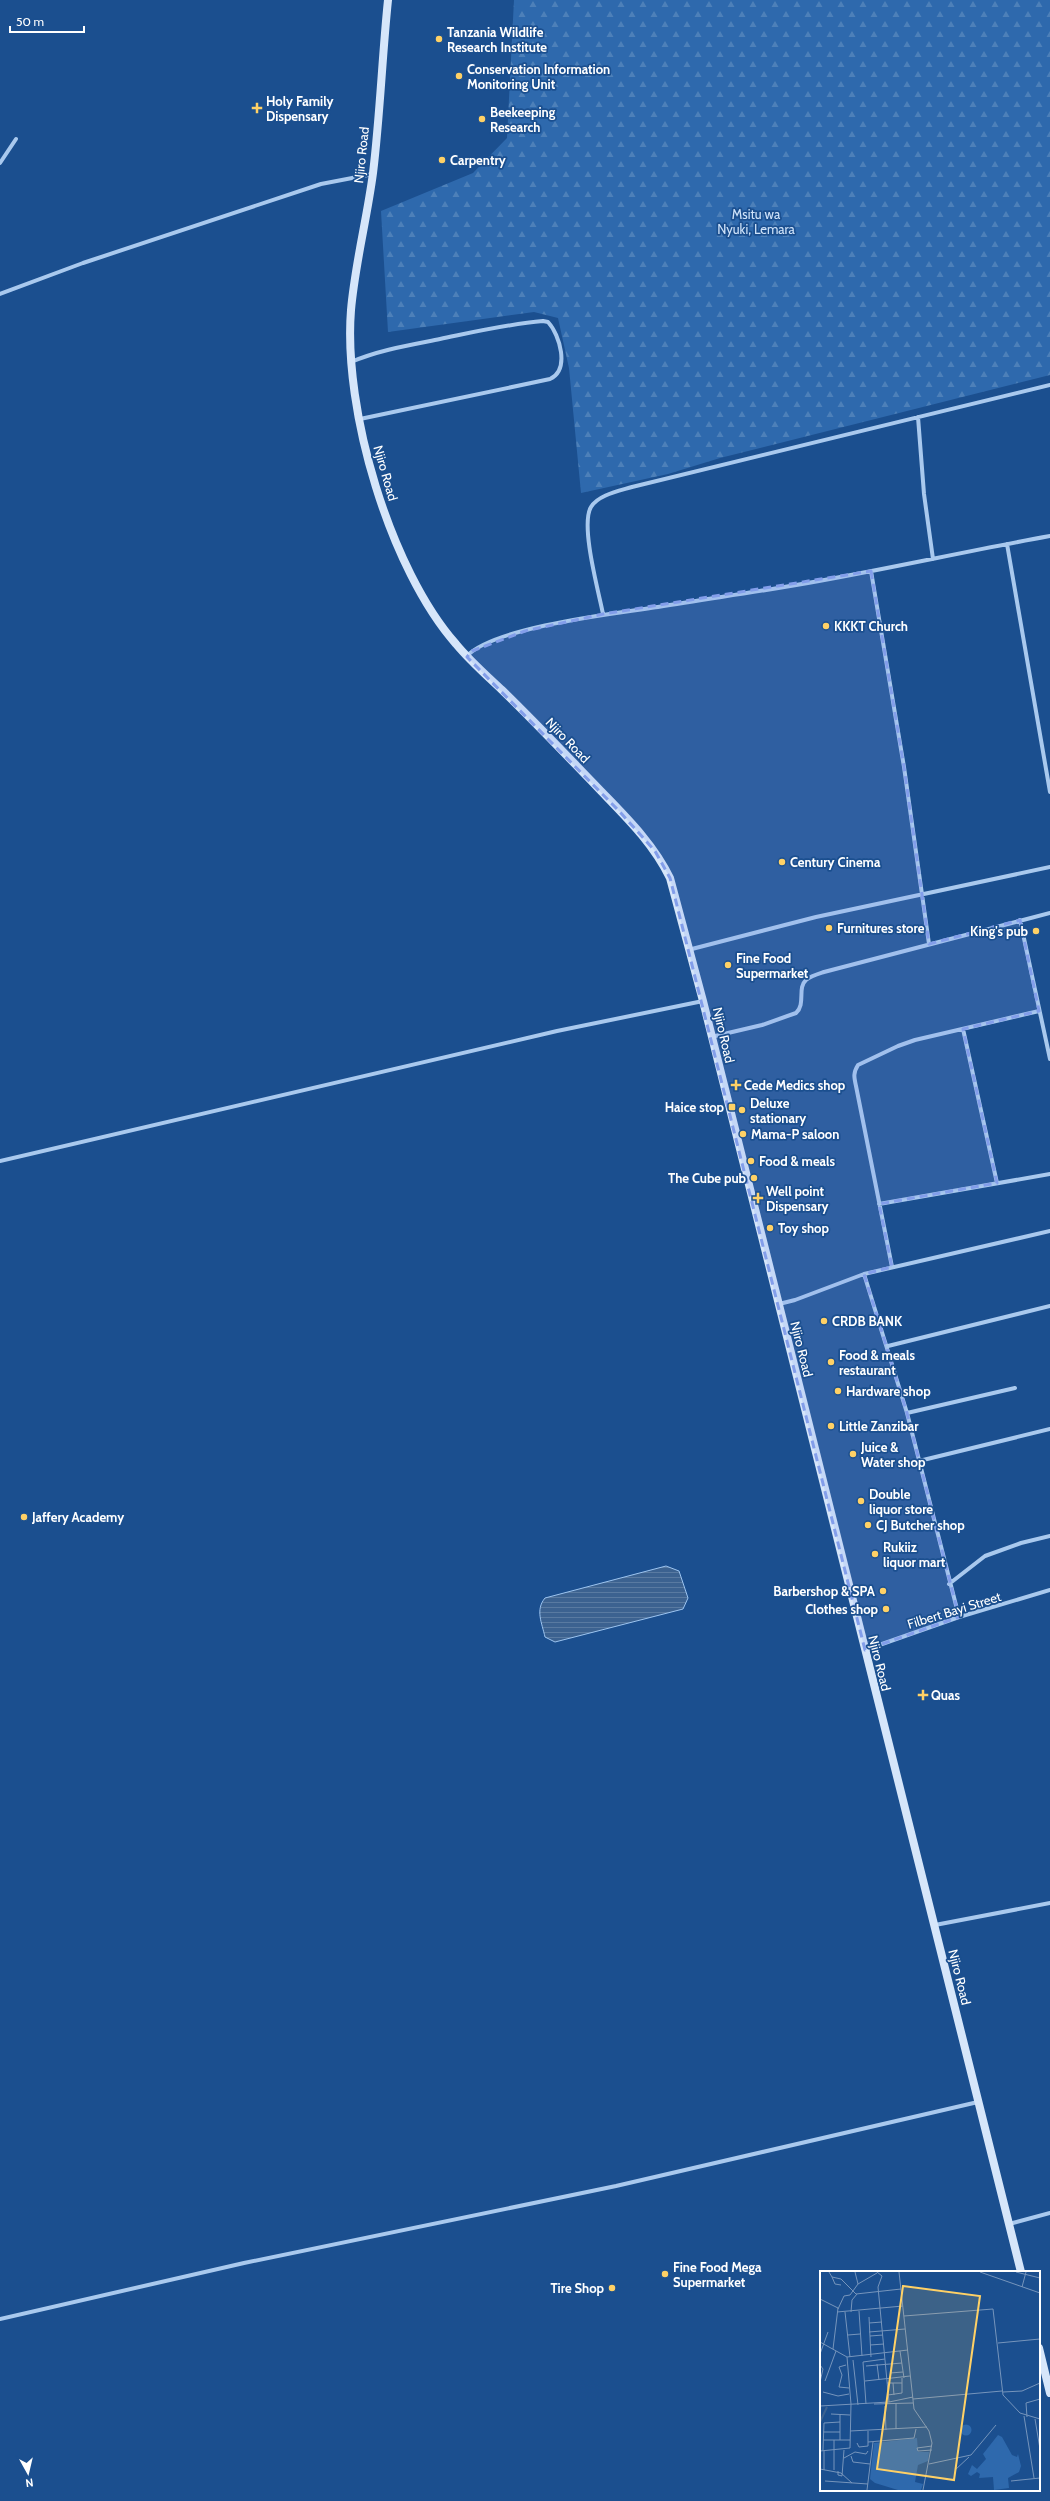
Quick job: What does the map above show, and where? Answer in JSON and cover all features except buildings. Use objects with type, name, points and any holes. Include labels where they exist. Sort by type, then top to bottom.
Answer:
[{"type":"street","name":"Njiro Road","points":[[388,0],[373,174],[351,312],[351,362],[360,419],[374,479],[401,556],[432,614],[467,657],[569,758],[655,851],[670,878],[688,950],[704,1001],[711,1037],[1021,2271]]},
{"type":"street","points":[[0,163],[16,140]]},
{"type":"street","points":[[0,294],[83,263],[321,184],[373,174]]},
{"type":"street","points":[[351,362],[408,346],[485,330],[543,321],[548,322],[553,327],[562,362],[559,373],[550,379],[360,419]]},
{"type":"street","points":[[603,614],[586,521],[591,507],[600,500],[632,487],[1050,385]]},
{"type":"street","points":[[918,417],[924,494],[933,559]]},
{"type":"street","points":[[467,657],[472,651],[525,630],[603,614],[871,571],[1050,536]]},
{"type":"street","points":[[1007,544],[1050,792]]},
{"type":"street","points":[[871,571],[904,767],[929,944]]},
{"type":"street","points":[[688,950],[816,917],[1050,867]]},
{"type":"street","points":[[711,1037],[762,1025],[796,1013],[802,1004],[803,984],[807,980],[824,972],[1050,913]]},
{"type":"street","points":[[1020,920],[1050,1059]]},
{"type":"street","points":[[0,1161],[557,1031],[704,1001]]},
{"type":"street","points":[[892,1267],[854,1073],[858,1065],[898,1046],[1039,1011]]},
{"type":"street","points":[[963,1029],[998,1183]]},
{"type":"street","points":[[879,1204],[1050,1174]]},
{"type":"street","points":[[778,1304],[795,1300],[864,1274],[1050,1231]]},
{"type":"street","points":[[864,1274],[888,1346],[907,1413],[949,1584],[959,1617]]},
{"type":"street","points":[[888,1346],[1050,1306]]},
{"type":"street","points":[[907,1413],[1016,1388]]},
{"type":"street","points":[[919,1461],[1050,1429]]},
{"type":"street","points":[[949,1584],[985,1556],[1050,1536]]},
{"type":"street","name":"Filbert Bayi Street","points":[[865,1650],[959,1617],[1050,1590]]},
{"type":"street","points":[[935,1925],[1050,1903]]},
{"type":"street","points":[[0,2319],[244,2263],[616,2186],[978,2102]]},
{"type":"street","points":[[1009,2224],[1050,2213]]},
{"type":"street","points":[[1040,2352],[1050,2393]]},
{"type":"highlighted area","points":[[871,571],[904,767],[929,944],[1020,920],[1039,1011],[963,1029],[997,1183],[879,1204],[892,1267],[864,1274],[907,1413],[959,1617],[865,1650],[670,878],[655,851],[620,812],[467,657],[472,651],[525,631],[603,614]]},
{"type":"green space","name":"Msitu wa Nyuki, Lemara","points":[[514,0],[1050,0],[1050,375],[720,458],[668,474],[581,493],[569,368],[558,318],[534,312],[388,332],[381,211],[473,173],[507,138]]},
{"type":"shaded area","points":[[666,1566],[679,1571],[688,1598],[683,1609],[555,1642],[545,1637],[541,1622],[540,1607],[545,1598]]},
{"type":"place","name":"Tanzania Wildlife Research Institute","points":[[439,39]]},
{"type":"place","name":"Conservation Information Monitoring Unit","points":[[459,76]]},
{"type":"place","name":"Holy Family Dispensary","points":[[257,108]]},
{"type":"place","name":"Beekeeping Research","points":[[482,119]]},
{"type":"place","name":"Carpentry","points":[[442,160]]},
{"type":"place","name":"KKKT Church","points":[[826,626]]},
{"type":"place","name":"Century Cinema","points":[[782,862]]},
{"type":"place","name":"Furnitures store","points":[[829,928]]},
{"type":"place","name":"King's pub","points":[[1036,931]]},
{"type":"place","name":"Fine Food Supermarket","points":[[728,965]]},
{"type":"place","name":"Cede Medics shop","points":[[736,1085]]},
{"type":"place","name":"Haice stop","points":[[732,1107]]},
{"type":"place","name":"Deluxe stationary","points":[[742,1110]]},
{"type":"place","name":"Mama-P saloon","points":[[743,1134]]},
{"type":"place","name":"Food & meals","points":[[751,1161]]},
{"type":"place","name":"The Cube pub","points":[[754,1178]]},
{"type":"place","name":"Well point Dispensary","points":[[758,1198]]},
{"type":"place","name":"Toy shop","points":[[770,1228]]},
{"type":"place","name":"CRDB BANK","points":[[824,1321]]},
{"type":"place","name":"Food & meals restaurant","points":[[831,1362]]},
{"type":"place","name":"Hardware shop","points":[[838,1391]]},
{"type":"place","name":"Little Zanzibar","points":[[831,1426]]},
{"type":"place","name":"Juice & Water shop","points":[[853,1454]]},
{"type":"place","name":"Double liquor store","points":[[861,1501]]},
{"type":"place","name":"Jaffery Academy","points":[[24,1517]]},
{"type":"place","name":"CJ Butcher shop","points":[[868,1525]]},
{"type":"place","name":"Rukiiz liquor mart","points":[[875,1554]]},
{"type":"place","name":"Barbershop & SPA","points":[[883,1591]]},
{"type":"place","name":"Clothes shop","points":[[886,1609]]},
{"type":"place","name":"Quas","points":[[923,1695]]},
{"type":"place","name":"Fine Food Mega Supermarket","points":[[665,2274]]},
{"type":"place","name":"Tire Shop","points":[[612,2288]]}]
